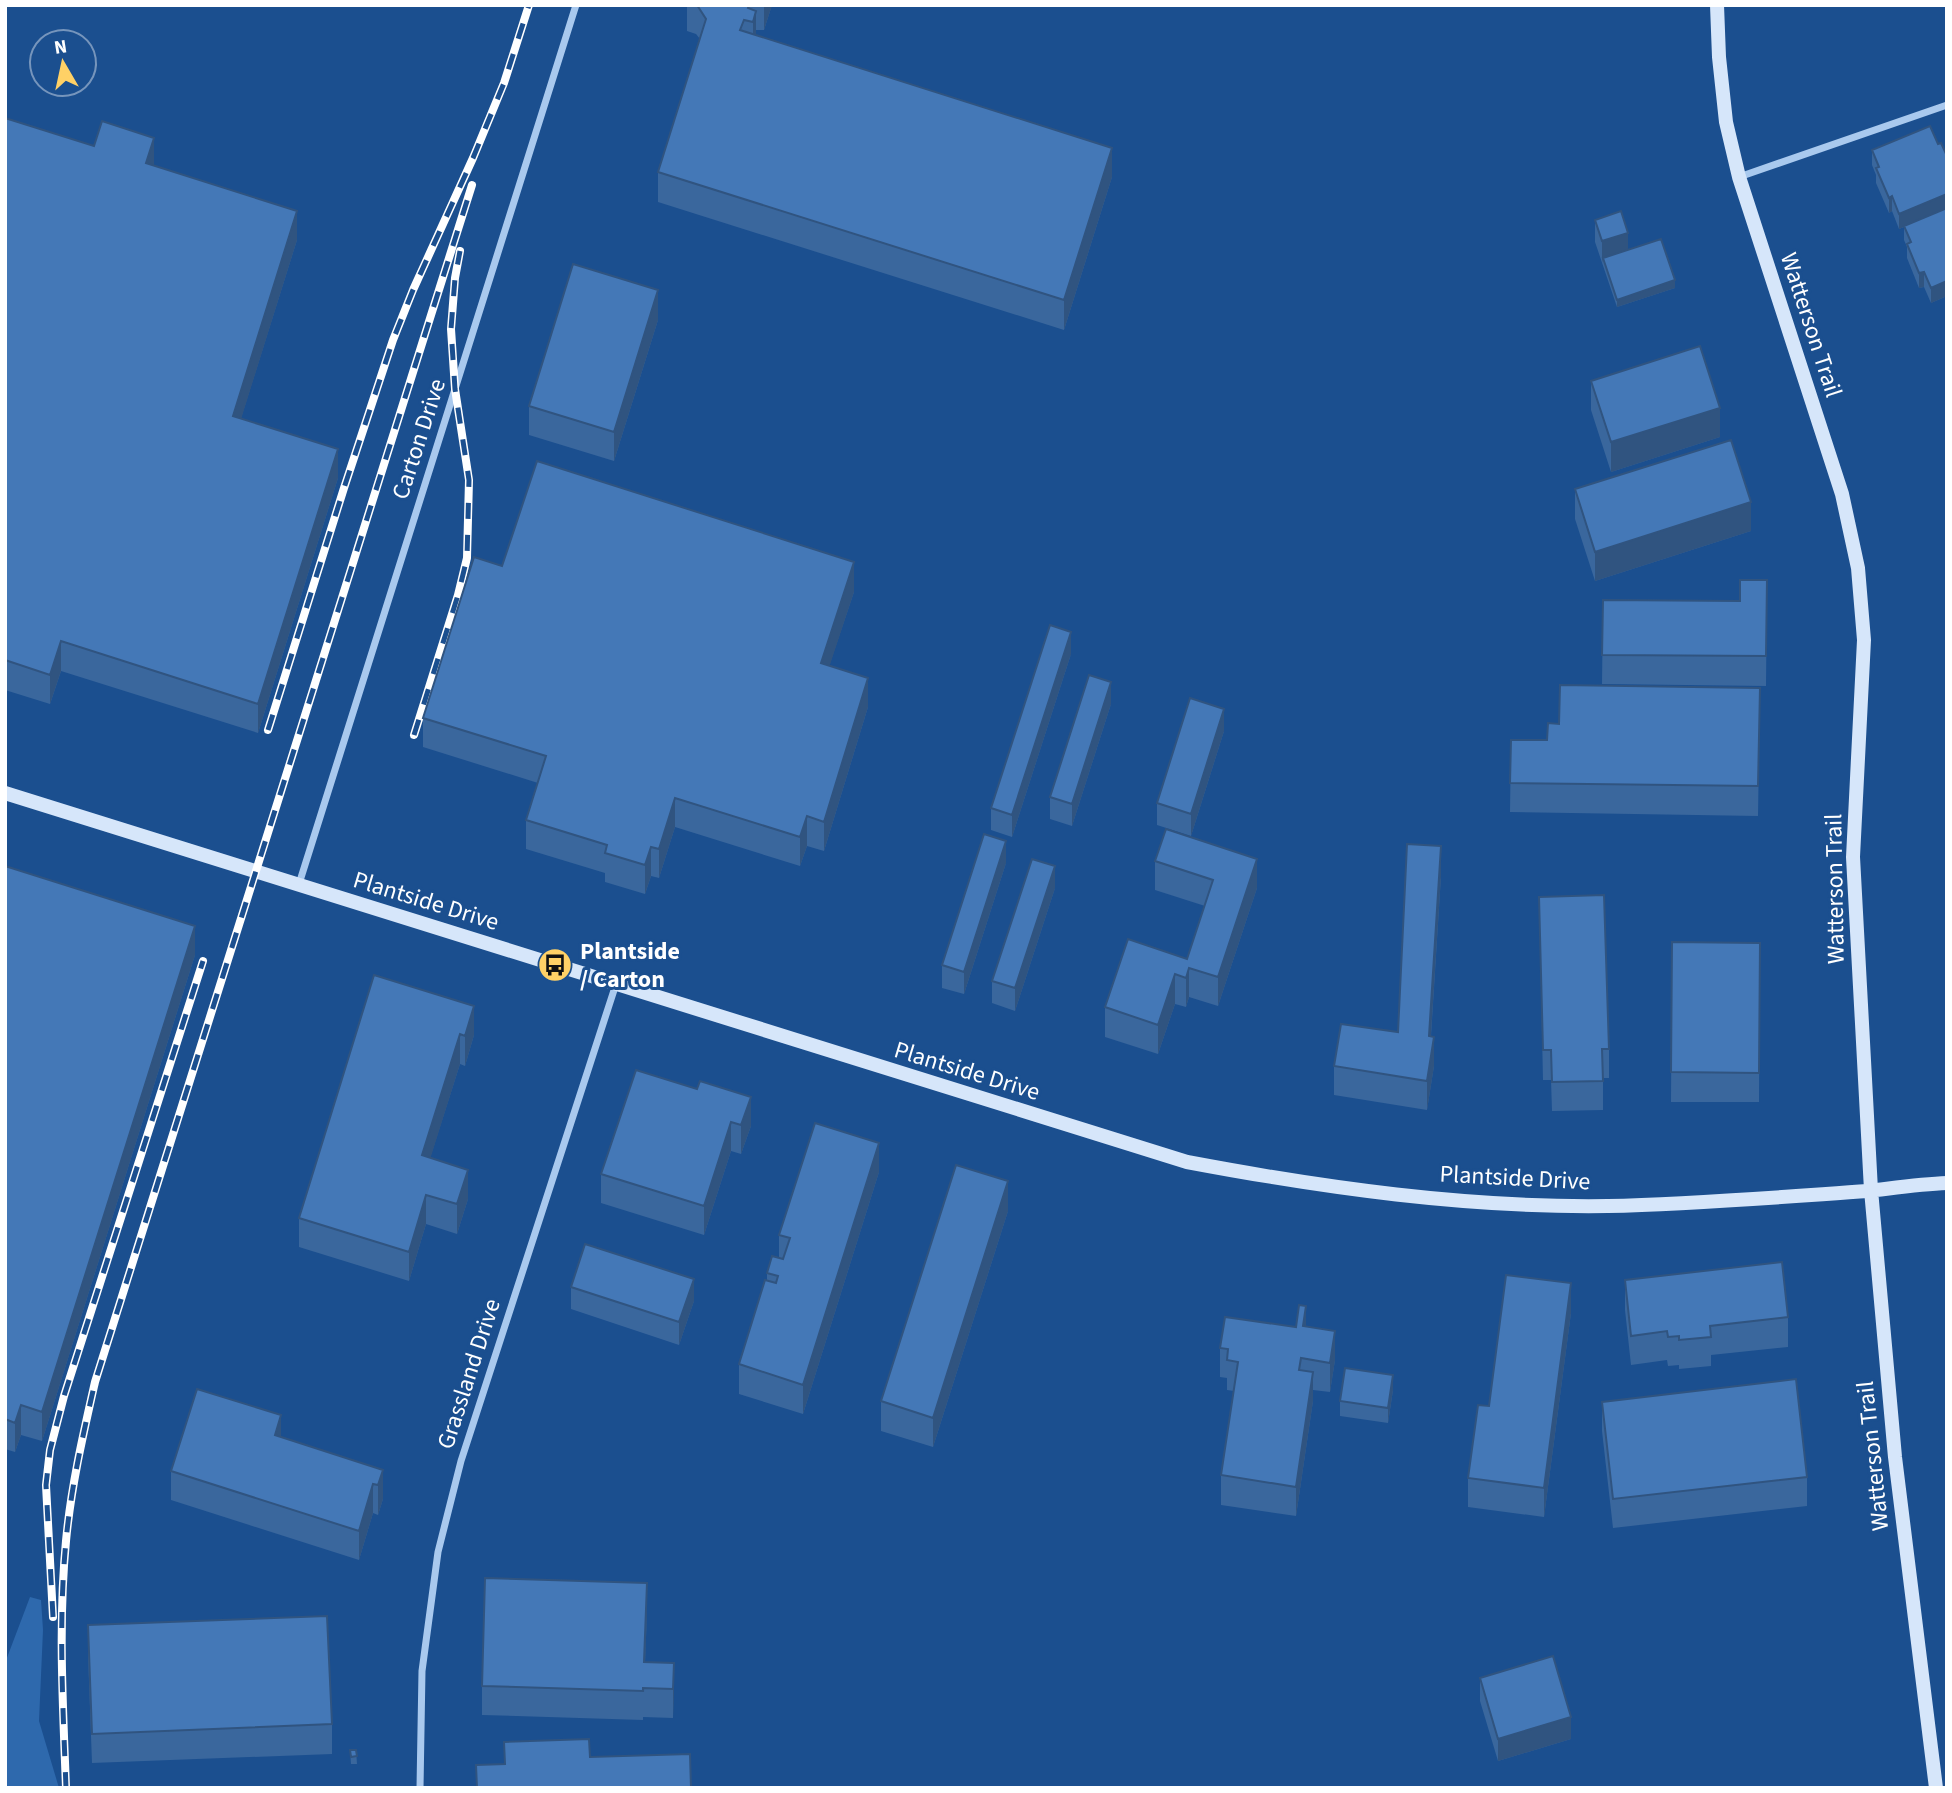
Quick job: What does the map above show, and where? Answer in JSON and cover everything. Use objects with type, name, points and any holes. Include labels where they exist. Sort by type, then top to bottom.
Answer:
[{"type":"street","name":"Carton Drive","points":[[299,885],[576,5]]},
{"type":"street","name":"Watterson Trail","points":[[1717,5],[1718,57],[1726,122],[1739,177],[1842,494],[1858,569],[1864,640],[1853,857],[1871,1190],[1895,1457],[1936,1788]]},
{"type":"street","points":[[1739,177],[1947,105]]},
{"type":"street","name":"Plantside Drive","points":[[5,793],[1187,1162],[1279,1179],[1528,1205],[1686,1203],[1947,1182]]},
{"type":"street","name":"Grassland Drive","points":[[420,1788],[422,1671],[438,1552],[461,1461],[615,984]]},
{"type":"shaded area","points":[[30,1597],[41,1600],[43,1630],[39,1721],[59,1788],[5,1788],[5,1663]]},
{"type":"building","points":[[697,5],[749,5],[748,8],[756,11],[753,22],[744,20],[740,30],[1112,148],[1064,300],[658,172],[706,19]]},
{"type":"building","points":[[5,118],[94,146],[102,121],[154,138],[146,163],[297,211],[233,416],[338,449],[258,704],[61,641],[50,675],[5,660]]},
{"type":"building","points":[[1930,126],[1947,156],[1947,194],[1899,214],[1876,168],[1879,167],[1872,150]]},
{"type":"building","points":[[1947,208],[1947,281],[1931,288],[1924,272],[1919,273],[1907,244],[1911,242],[1904,226]]},
{"type":"building","points":[[1621,211],[1628,233],[1602,241],[1595,220]]},
{"type":"building","points":[[1661,239],[1675,280],[1617,300],[1603,258]]},
{"type":"building","points":[[573,264],[658,290],[614,432],[529,406]]},
{"type":"building","points":[[1700,346],[1720,408],[1611,442],[1591,381]]},
{"type":"building","points":[[1731,440],[1751,502],[1595,552],[1575,489]]},
{"type":"building","points":[[537,461],[854,562],[821,663],[868,678],[824,822],[807,816],[800,837],[675,798],[659,849],[651,847],[645,865],[605,853],[607,845],[526,820],[546,756],[423,718],[474,557],[502,566]]},
{"type":"building","points":[[1740,580],[1767,580],[1766,656],[1602,655],[1603,600],[1740,601]]},
{"type":"building","points":[[1050,625],[1071,632],[1012,815],[991,808]]},
{"type":"building","points":[[1089,675],[1111,682],[1072,804],[1050,797]]},
{"type":"building","points":[[1560,685],[1760,688],[1758,786],[1510,783],[1511,740],[1547,740],[1548,723],[1559,724]]},
{"type":"building","points":[[1190,698],[1224,709],[1191,814],[1157,803]]},
{"type":"building","points":[[1166,829],[1257,859],[1218,977],[1189,968],[1186,978],[1175,974],[1158,1025],[1105,1007],[1128,939],[1187,959],[1213,880],[1155,861]]},
{"type":"building","points":[[984,834],[1006,841],[964,972],[942,965]]},
{"type":"building","points":[[1407,844],[1441,846],[1429,1036],[1434,1037],[1427,1081],[1334,1066],[1341,1024],[1398,1032]]},
{"type":"building","points":[[1032,859],[1055,866],[1015,988],[992,981]]},
{"type":"building","points":[[5,866],[195,926],[42,1412],[21,1405],[15,1423],[5,1419]]},
{"type":"building","points":[[1604,895],[1609,1049],[1602,1049],[1603,1081],[1552,1082],[1551,1050],[1543,1050],[1539,897]]},
{"type":"building","points":[[1672,942],[1760,943],[1759,1073],[1671,1072]]},
{"type":"building","points":[[374,975],[474,1006],[465,1036],[460,1034],[422,1155],[468,1170],[457,1204],[426,1195],[409,1252],[299,1218]]},
{"type":"building","points":[[636,1070],[697,1089],[700,1081],[751,1097],[741,1125],[731,1122],[704,1206],[601,1174]]},
{"type":"building","points":[[815,1123],[879,1143],[803,1385],[739,1364],[765,1280],[776,1283],[778,1276],[767,1273],[772,1256],[783,1259],[790,1238],[779,1235]]},
{"type":"building","points":[[956,1165],[1008,1181],[933,1418],[881,1401]]},
{"type":"building","points":[[585,1244],[694,1279],[679,1322],[571,1287]]},
{"type":"building","points":[[1782,1262],[1788,1317],[1710,1326],[1711,1337],[1679,1340],[1679,1336],[1668,1337],[1667,1331],[1631,1336],[1625,1280]]},
{"type":"building","points":[[1506,1275],[1571,1283],[1544,1488],[1468,1478],[1478,1405],[1489,1406]]},
{"type":"building","points":[[1299,1305],[1306,1306],[1303,1326],[1335,1331],[1330,1363],[1301,1358],[1299,1370],[1313,1372],[1296,1487],[1221,1475],[1238,1362],[1227,1360],[1228,1349],[1220,1348],[1225,1317],[1296,1327]]},
{"type":"building","points":[[1345,1368],[1393,1375],[1388,1408],[1340,1401]]},
{"type":"building","points":[[1796,1379],[1807,1477],[1613,1499],[1602,1402]]},
{"type":"building","points":[[197,1389],[281,1415],[275,1435],[383,1470],[378,1485],[373,1484],[359,1531],[171,1471]]},
{"type":"building","points":[[485,1578],[647,1583],[644,1662],[674,1663],[673,1689],[643,1688],[643,1691],[482,1686]]},
{"type":"building","points":[[327,1616],[332,1724],[92,1734],[88,1625]]},
{"type":"building","points":[[1553,1656],[1571,1717],[1498,1739],[1480,1678]]},
{"type":"building","points":[[589,1739],[590,1757],[690,1754],[691,1788],[477,1788],[476,1765],[505,1764],[504,1742]]},
{"type":"building","points":[[350,1750],[356,1750],[357,1756],[351,1757]]},
{"type":"railway","points":[[268,730],[393,340],[504,83],[529,5]]},
{"type":"railway","points":[[66,1788],[62,1664],[64,1572],[74,1481],[95,1382],[472,185]]},
{"type":"railway","points":[[414,735],[467,558],[469,480],[455,389],[451,329],[460,251]]},
{"type":"railway","points":[[53,1617],[46,1485],[50,1450],[64,1396],[203,961]]},
{"type":"place","name":"Plantside / Carton","points":[[555,965]]}]
